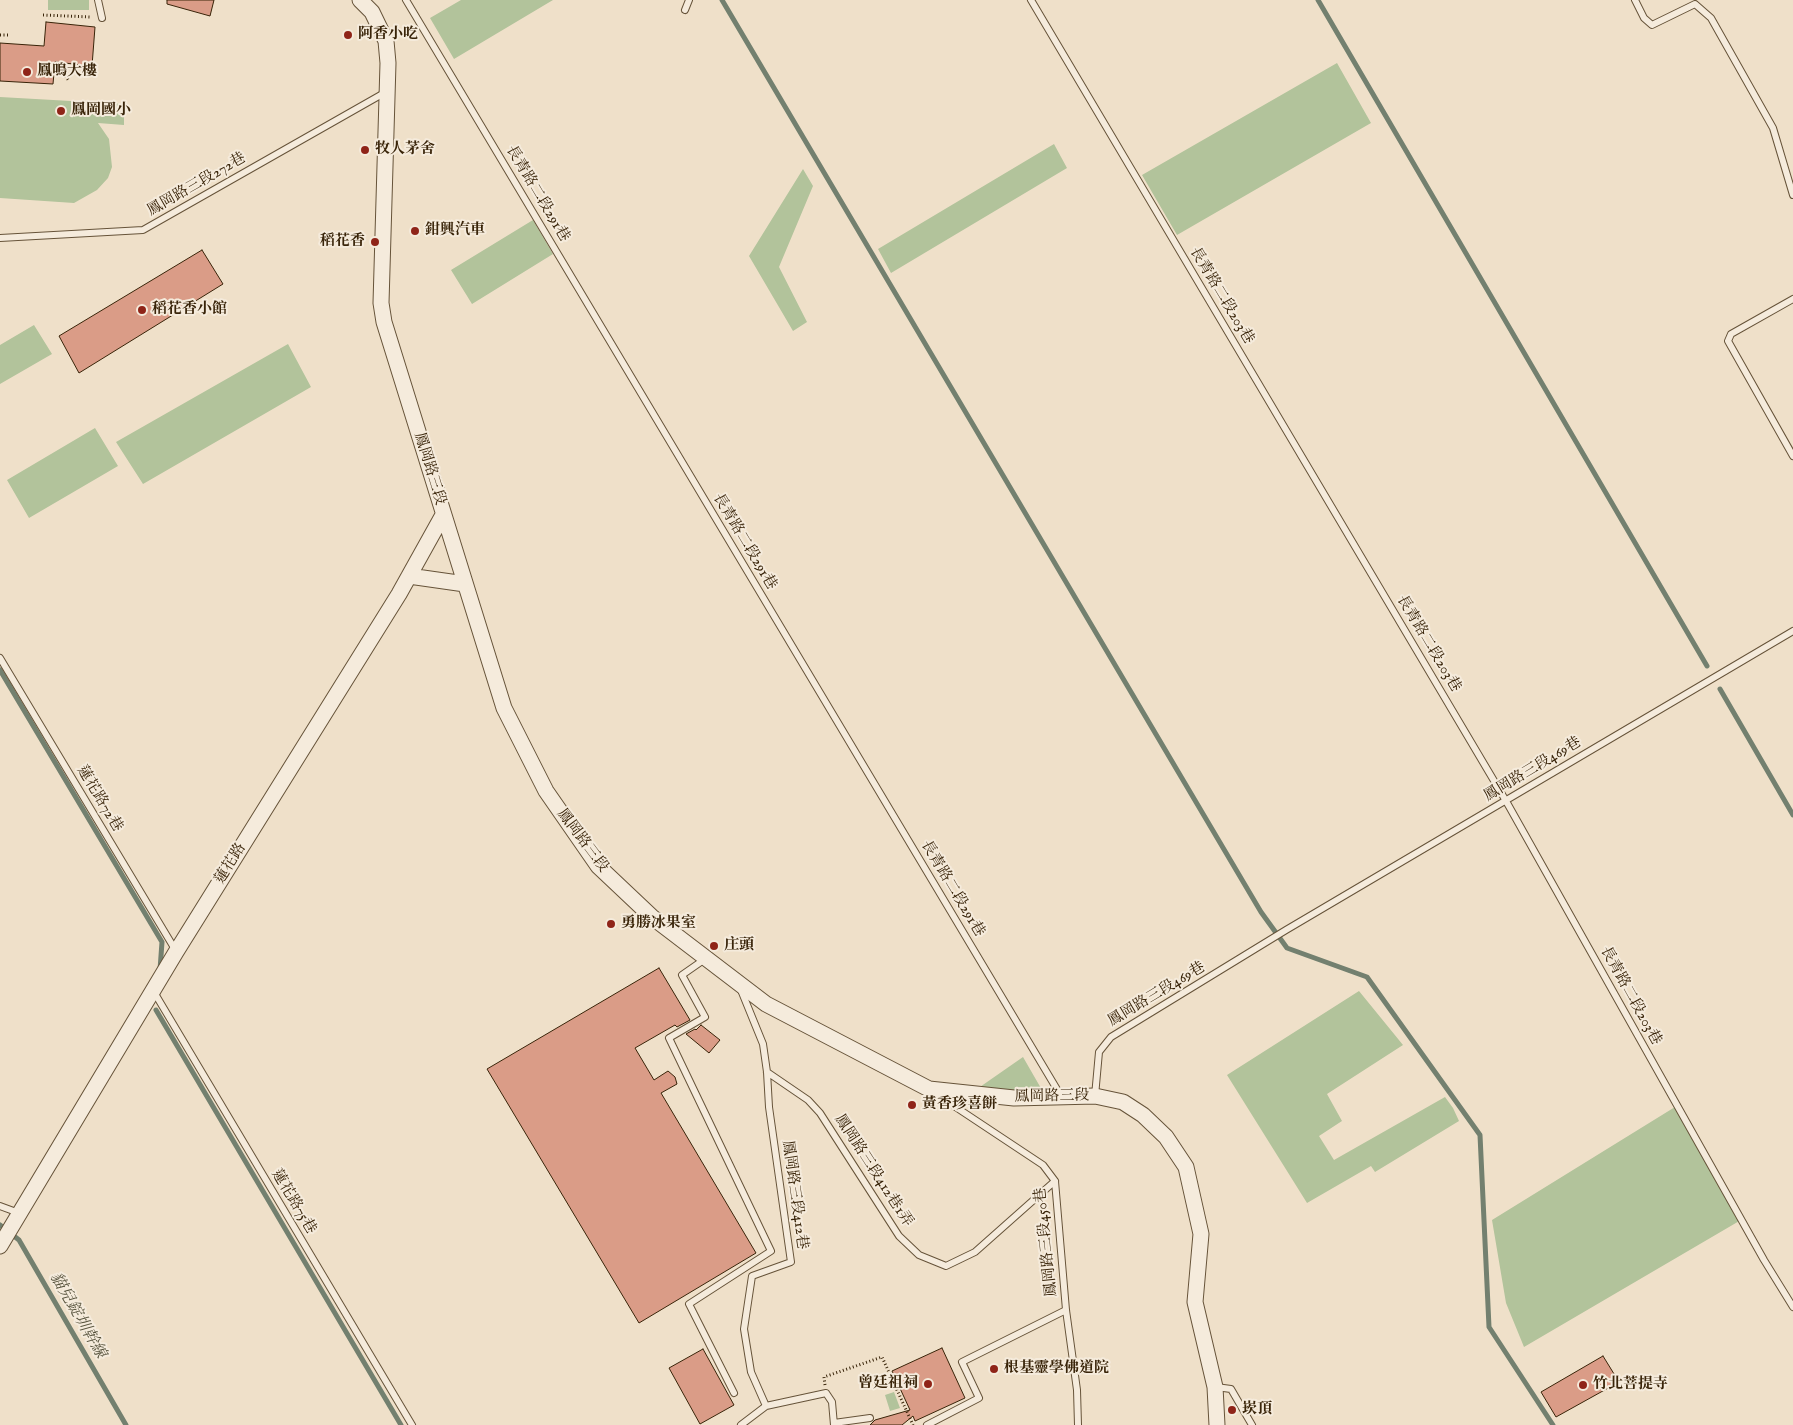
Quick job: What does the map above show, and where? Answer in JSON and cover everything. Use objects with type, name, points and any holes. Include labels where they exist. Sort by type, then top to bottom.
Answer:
[{"type":"street","name":"鳳岡路三段","points":[[360,0],[372,12],[386,41],[387,91],[381,303],[384,322],[504,708],[546,791],[598,866],[652,917],[766,1004],[929,1089],[1014,1098],[1095,1096],[1123,1102],[1143,1115],[1166,1137],[1186,1167],[1201,1234],[1195,1302],[1215,1387],[1218,1425]]},
{"type":"street","name":"蓮花路","points":[[2,1244],[176,952],[409,576],[443,515]]},
{"type":"street","points":[[409,576],[465,584]]},
{"type":"lane","points":[[98,0],[102,18]]},
{"type":"lane","name":"長青路二段291巷","points":[[406,0],[1061,1096]]},
{"type":"lane","points":[[685,10],[689,0]]},
{"type":"lane","name":"長青路二段203巷","points":[[1031,0],[1506,800],[1764,1260],[1793,1307]]},
{"type":"lane","points":[[1635,0],[1644,18],[1652,25],[1694,4],[1711,18],[1773,128],[1793,194]]},
{"type":"lane","name":"鳳岡路三段272巷","points":[[0,238],[143,230],[387,91]]},
{"type":"lane","points":[[1793,299],[1731,334],[1728,341],[1793,456]]},
{"type":"lane","name":"鳳岡路三段469巷","points":[[1095,1096],[1099,1052],[1111,1037],[1271,941],[1286,930],[1793,631]]},
{"type":"lane","name":"蓮花路72巷","points":[[0,658],[176,952]]},
{"type":"lane","points":[[706,959],[682,975],[705,1017],[669,1038],[771,1251],[689,1304],[734,1393]]},
{"type":"lane","name":"鳳岡路三段412巷","points":[[739,985],[763,1044],[769,1107],[791,1262],[752,1276],[744,1329],[751,1372],[766,1406]]},
{"type":"lane","name":"蓮花路75巷","points":[[153,991],[412,1425]]},
{"type":"lane","name":"鳳岡路三段412巷1弄","points":[[767,1072],[808,1100],[820,1113],[899,1236],[918,1255],[946,1266],[975,1252],[1055,1181]]},
{"type":"lane","name":"鳳岡路三段450巷","points":[[929,1089],[978,1124],[1043,1165],[1055,1181],[1066,1310],[1077,1390],[1078,1425]]},
{"type":"lane","points":[[0,1206],[20,1214]]},
{"type":"lane","points":[[927,1425],[979,1398],[962,1362],[1066,1310]]},
{"type":"lane","points":[[1215,1387],[1231,1389],[1252,1425]]},
{"type":"lane","points":[[741,1425],[766,1406],[826,1393],[832,1402],[834,1424],[870,1418]]},
{"type":"path","points":[[43,15],[102,18]]},
{"type":"path","points":[[0,35],[9,35]]},
{"type":"path","points":[[54,62],[69,80]]},
{"type":"path","points":[[826,1393],[824,1377],[882,1357],[913,1425]]},
{"type":"green space","points":[[48,0],[89,0],[89,10],[48,10]]},
{"type":"green space","points":[[461,0],[553,0],[454,59],[430,18]]},
{"type":"green space","points":[[1337,63],[1371,123],[1177,235],[1142,175]]},
{"type":"green space","points":[[0,97],[124,104],[124,125],[98,123],[109,139],[112,167],[108,178],[97,190],[74,203],[0,198]]},
{"type":"green space","points":[[1054,144],[1067,168],[891,273],[878,249]]},
{"type":"green space","points":[[803,169],[813,186],[779,267],[807,322],[793,331],[749,256]]},
{"type":"green space","points":[[533,220],[553,254],[472,304],[451,270]]},
{"type":"green space","points":[[34,325],[52,354],[0,384],[0,345]]},
{"type":"green space","points":[[288,344],[311,387],[143,484],[116,442]]},
{"type":"green space","points":[[95,428],[118,466],[29,518],[7,480]]},
{"type":"green space","points":[[1359,991],[1403,1045],[1327,1094],[1342,1121],[1319,1136],[1334,1160],[1445,1097],[1459,1121],[1375,1172],[1371,1166],[1307,1203],[1227,1075]]},
{"type":"green space","points":[[1023,1057],[1042,1090],[1010,1095],[977,1089]]},
{"type":"green space","points":[[1675,1107],[1741,1220],[1524,1347],[1506,1303],[1492,1220]]},
{"type":"green space","points":[[894,1392],[900,1408],[890,1411],[885,1395]]},
{"type":"building","points":[[167,0],[214,0],[210,16],[167,4]]},
{"type":"building","points":[[46,22],[95,27],[92,66],[55,62],[53,84],[0,81],[0,43],[44,46]]},
{"type":"building","name":"稻花香小館","points":[[202,250],[223,284],[79,373],[59,336]]},
{"type":"building","points":[[659,968],[690,1020],[677,1027],[675,1025],[635,1048],[654,1080],[668,1071],[675,1077],[677,1084],[661,1093],[756,1253],[639,1323],[487,1069]]},
{"type":"building","points":[[701,1025],[720,1040],[709,1053],[686,1034],[696,1030]]},
{"type":"building","name":"曾廷祖祠","points":[[942,1348],[965,1398],[915,1421],[913,1416],[902,1425],[870,1425],[875,1420],[910,1410],[892,1371]]},
{"type":"building","points":[[703,1349],[734,1405],[700,1424],[669,1368]]},
{"type":"building","name":"竹北菩提寺","points":[[1603,1356],[1619,1382],[1556,1417],[1541,1392]]},
{"type":"waterway","points":[[722,0],[1261,912],[1287,948],[1367,977],[1480,1135],[1489,1327],[1553,1425]]},
{"type":"waterway","points":[[1318,0],[1707,666]]},
{"type":"waterway","points":[[0,670],[162,942],[160,970]]},
{"type":"waterway","points":[[1720,689],[1793,815]]},
{"type":"waterway","points":[[156,1010],[401,1425]]},
{"type":"waterway","name":"貓兒錠圳幹線","points":[[0,1225],[19,1240],[126,1425]]},
{"type":"place","name":"阿香小吃","points":[[348,35]]},
{"type":"place","name":"鳳鳴大樓","points":[[27,72]]},
{"type":"place","name":"鳳岡國小","points":[[61,111]]},
{"type":"place","name":"牧人茅舍","points":[[365,150]]},
{"type":"place","name":"鉗興汽車","points":[[415,231]]},
{"type":"place","name":"稻花香","points":[[375,242]]},
{"type":"place","name":"稻花香小館","points":[[142,310]]},
{"type":"place","name":"勇勝冰果室","points":[[611,924]]},
{"type":"place","name":"庄頭","points":[[714,946]]},
{"type":"place","name":"黃香珍喜餅","points":[[912,1105]]},
{"type":"place","name":"根基靈學佛道院","points":[[994,1369]]},
{"type":"place","name":"曾廷祖祠","points":[[928,1384]]},
{"type":"place","name":"竹北菩提寺","points":[[1583,1385]]},
{"type":"place","name":"崁頂","points":[[1232,1410]]}]
